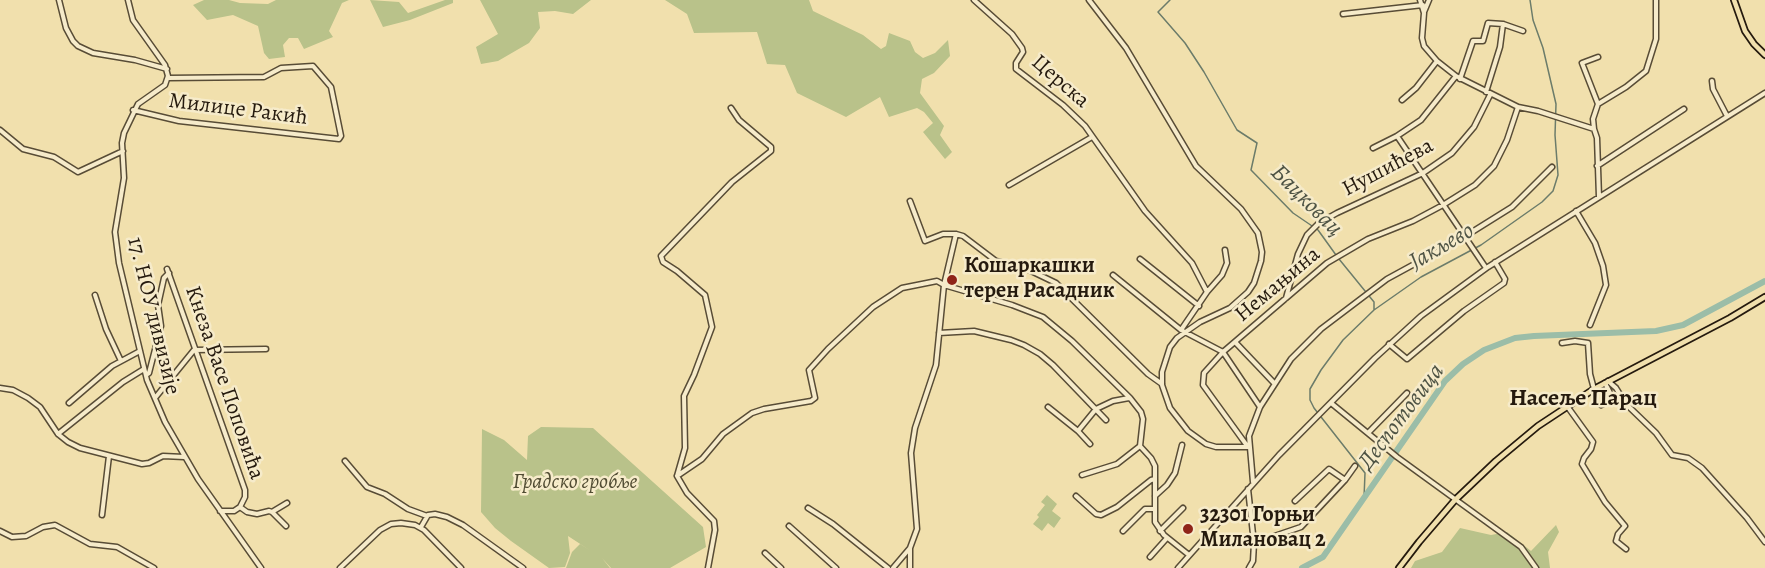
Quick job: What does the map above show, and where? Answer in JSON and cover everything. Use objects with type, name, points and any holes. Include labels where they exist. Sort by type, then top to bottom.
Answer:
[{"type":"main road","points":[[1734,0],[1745,31],[1765,55]]},
{"type":"main road","points":[[1400,568],[1455,500],[1511,448],[1566,406],[1765,297]]},
{"type":"street","points":[[59,0],[66,28],[78,46],[93,53],[135,60],[168,69]]},
{"type":"street","points":[[128,0],[134,23],[168,69],[168,78]]},
{"type":"street","name":"Церска","points":[[974,0],[979,2],[1012,34],[1022,48],[1023,52],[1016,63],[1016,69],[1077,117],[1145,210],[1192,263],[1207,292]]},
{"type":"street","points":[[1089,0],[1126,48],[1196,166],[1249,217],[1258,233],[1262,252],[1261,261],[1254,283],[1248,292],[1230,308],[1182,331]]},
{"type":"street","points":[[1429,0],[1424,13],[1422,38],[1424,46],[1437,61],[1458,78],[1518,107],[1594,129]]},
{"type":"street","points":[[1598,104],[1646,71],[1656,39],[1656,0]]},
{"type":"street","points":[[1343,14],[1421,2],[1424,13]]},
{"type":"street","points":[[1373,148],[1421,120],[1458,78],[1473,41],[1483,40],[1488,23],[1503,24],[1522,31]]},
{"type":"street","name":"Нушићева","points":[[1286,298],[1298,254],[1307,235],[1314,227],[1338,213],[1423,174],[1452,153],[1474,127],[1488,93],[1500,47],[1503,24]]},
{"type":"street","points":[[1598,57],[1582,63],[1598,104],[1593,119],[1597,138],[1596,166],[1599,197]]},
{"type":"street","points":[[1402,100],[1416,88],[1437,61]]},
{"type":"street","name":"Милице Ракић","points":[[134,110],[173,120],[339,139],[341,133],[331,87],[312,66],[281,68],[264,77],[168,78]]},
{"type":"street","name":"17. НОУ дивизије","points":[[168,78],[165,85],[142,99],[134,110],[123,136],[124,178],[116,221],[115,242],[144,369],[168,430],[220,511],[261,568]]},
{"type":"street","points":[[1712,81],[1713,89],[1727,116]]},
{"type":"street","points":[[1178,568],[1253,483],[1323,410],[1389,344],[1432,307],[1495,262],[1765,93]]},
{"type":"street","name":"Немањина","points":[[1249,447],[1203,385],[1204,373],[1223,352],[1327,263],[1368,238],[1443,206],[1475,184],[1494,166],[1507,140],[1518,107]]},
{"type":"street","points":[[708,568],[715,530],[714,521],[687,493],[677,476],[685,448],[684,396],[712,327],[705,295],[663,262],[661,256],[732,183],[771,151],[771,147],[739,120],[731,108]]},
{"type":"street","points":[[1596,166],[1684,109]]},
{"type":"street","points":[[0,130],[23,149],[54,157],[78,172],[123,150]]},
{"type":"street","points":[[1397,136],[1486,268]]},
{"type":"street","name":"Церска","points":[[1010,185],[1092,137]]},
{"type":"street","points":[[1253,483],[1249,436],[1260,407],[1291,359],[1321,329],[1387,279],[1464,237],[1512,207],[1552,167]]},
{"type":"street","points":[[910,201],[925,241],[943,234],[963,236],[996,261],[1027,269],[1056,283],[1148,374],[1162,384]]},
{"type":"street","points":[[1576,211],[1595,243],[1603,266],[1606,285],[1590,325]]},
{"type":"street","points":[[893,568],[910,548],[917,529],[911,453],[915,428],[936,365],[944,285],[956,234]]},
{"type":"street","points":[[1226,250],[1227,263],[1222,275],[1207,292],[1170,347],[1165,359],[1162,384],[1170,408],[1188,431],[1206,444],[1216,447],[1249,447]]},
{"type":"street","points":[[1140,259],[1199,306]]},
{"type":"street","points":[[1389,344],[1407,359],[1464,311],[1504,283],[1505,279],[1495,262]]},
{"type":"street","name":"Кнеза Васе Поповића","points":[[146,375],[149,373],[161,324],[158,305],[164,278],[168,271],[246,492],[240,507]]},
{"type":"street","points":[[1113,275],[1182,331],[1223,352],[1260,407]]},
{"type":"street","points":[[677,476],[702,459],[723,434],[752,413],[811,401],[815,398],[809,370],[828,349],[873,307],[902,288],[937,281],[1042,317],[1058,328],[1130,398],[1141,412],[1143,419],[1140,446],[1117,464],[1082,475]]},
{"type":"street","points":[[96,295],[106,329],[121,361]]},
{"type":"street","points":[[939,333],[974,331],[1024,345],[1053,365],[1106,420]]},
{"type":"street","points":[[1562,343],[1575,341],[1588,343],[1590,374],[1594,389]]},
{"type":"street","points":[[1235,342],[1274,383]]},
{"type":"street","points":[[154,398],[194,350],[267,349]]},
{"type":"street","points":[[69,403],[121,361],[140,351]]},
{"type":"street","points":[[58,434],[125,380],[144,369]]},
{"type":"street","points":[[1601,405],[1613,399],[1607,382]]},
{"type":"street","points":[[1607,382],[1616,388],[1626,404],[1656,433],[1672,455],[1688,458],[1702,468],[1747,518],[1765,542]]},
{"type":"street","points":[[0,388],[13,390],[40,407],[58,434],[80,448],[146,464],[163,456],[184,457]]},
{"type":"street","points":[[1367,434],[1407,393]]},
{"type":"street","points":[[1078,431],[1087,417],[1096,409],[1113,401],[1130,398]]},
{"type":"street","points":[[1331,403],[1389,451],[1521,547],[1536,568]]},
{"type":"street","points":[[1048,406],[1090,444]]},
{"type":"street","points":[[1566,406],[1593,442],[1582,464],[1605,502],[1625,526],[1618,534],[1616,541],[1626,549]]},
{"type":"street","points":[[1140,446],[1154,463],[1155,522],[1167,538],[1189,555]]},
{"type":"street","points":[[1155,497],[1175,473],[1182,446]]},
{"type":"street","points":[[102,515],[109,456]]},
{"type":"street","points":[[345,461],[367,487],[385,494],[408,509],[427,516],[440,515],[455,520],[523,568]]},
{"type":"street","points":[[1254,543],[1301,527],[1355,466]]},
{"type":"street","points":[[1295,501],[1329,469],[1345,480]]},
{"type":"street","points":[[1076,496],[1095,514],[1101,515],[1117,507],[1150,480],[1155,479]]},
{"type":"street","points":[[1248,489],[1254,543],[1253,561],[1249,568]]},
{"type":"street","points":[[220,511],[234,511],[240,507],[254,514],[272,512],[287,503]]},
{"type":"street","points":[[808,508],[833,524],[888,568]]},
{"type":"street","points":[[1160,531],[1183,508]]},
{"type":"street","points":[[1122,531],[1145,509],[1155,509]]},
{"type":"street","points":[[272,512],[286,526]]},
{"type":"street","points":[[421,527],[427,516]]},
{"type":"street","points":[[340,568],[384,527],[401,523],[421,527],[461,568]]},
{"type":"street","points":[[0,531],[12,537],[26,536],[43,527],[55,525],[90,544],[117,547],[154,568]]},
{"type":"street","points":[[789,526],[836,568]]},
{"type":"street","points":[[1150,557],[1167,538]]},
{"type":"street","points":[[910,548],[910,568]]},
{"type":"street","points":[[765,553],[781,568]]},
{"type":"green space","points":[[204,0],[268,4],[276,0],[349,0],[342,3],[329,31],[333,37],[304,49],[298,38],[289,38],[283,45],[285,57],[269,59],[264,53],[258,26],[233,15],[207,20],[193,5]]},
{"type":"green space","points":[[370,0],[399,2],[408,13],[445,0],[453,0],[453,3],[410,20],[383,27]]},
{"type":"green space","points":[[480,0],[591,0],[573,14],[555,11],[538,12],[540,28],[529,43],[498,61],[481,64],[476,47],[498,34]]},
{"type":"green space","points":[[665,0],[809,0],[813,11],[863,35],[881,49],[886,46],[889,33],[910,41],[915,52],[923,58],[935,53],[948,40],[950,56],[934,73],[922,79],[920,93],[944,126],[940,135],[952,152],[945,159],[923,132],[933,123],[924,112],[917,108],[889,117],[880,97],[846,117],[797,93],[785,65],[767,64],[757,32],[694,33],[687,14]]},
{"type":"green space","name":"Градско гробље","points":[[541,427],[593,428],[703,527],[706,547],[670,568],[611,568],[602,558],[610,568],[566,568],[572,552],[580,544],[591,551],[568,536],[570,553],[565,567],[549,568],[511,541],[481,512],[482,429],[504,440],[527,460],[528,436]]},
{"type":"green space","points":[[1047,495],[1057,504],[1052,511],[1061,518],[1054,528],[1048,523],[1042,531],[1033,524],[1045,505],[1041,502]]},
{"type":"green space","points":[[1556,525],[1559,532],[1548,552],[1550,568],[1411,568],[1415,561],[1442,552],[1460,528],[1491,535],[1507,532],[1531,551]]},
{"type":"waterway","name":"Бацковац","points":[[1170,0],[1158,12],[1185,43],[1237,130],[1257,143],[1251,170],[1293,213],[1318,230],[1336,255]]},
{"type":"waterway","name":"Јакљево","points":[[1364,498],[1365,473],[1314,408],[1310,400],[1310,389],[1343,340],[1374,310],[1421,277],[1481,245],[1542,202],[1553,191],[1558,175],[1555,135],[1556,104],[1543,48],[1533,20],[1530,0]]},
{"type":"waterway","name":"Бацковац","points":[[1339,259],[1374,302],[1374,310]]},
{"type":"waterway","name":"Деспотовица","points":[[1302,568],[1323,557],[1445,381],[1463,364],[1484,350],[1515,338],[1656,331],[1683,325],[1765,281]]},
{"type":"place","name":"Кошаркашки терен Расадник","points":[[952,280]]},
{"type":"place","name":"32301 Горњи Милановац 2","points":[[1188,529]]},
{"type":"district","name":"Насеље Парац","points":[[1583,399]]}]
